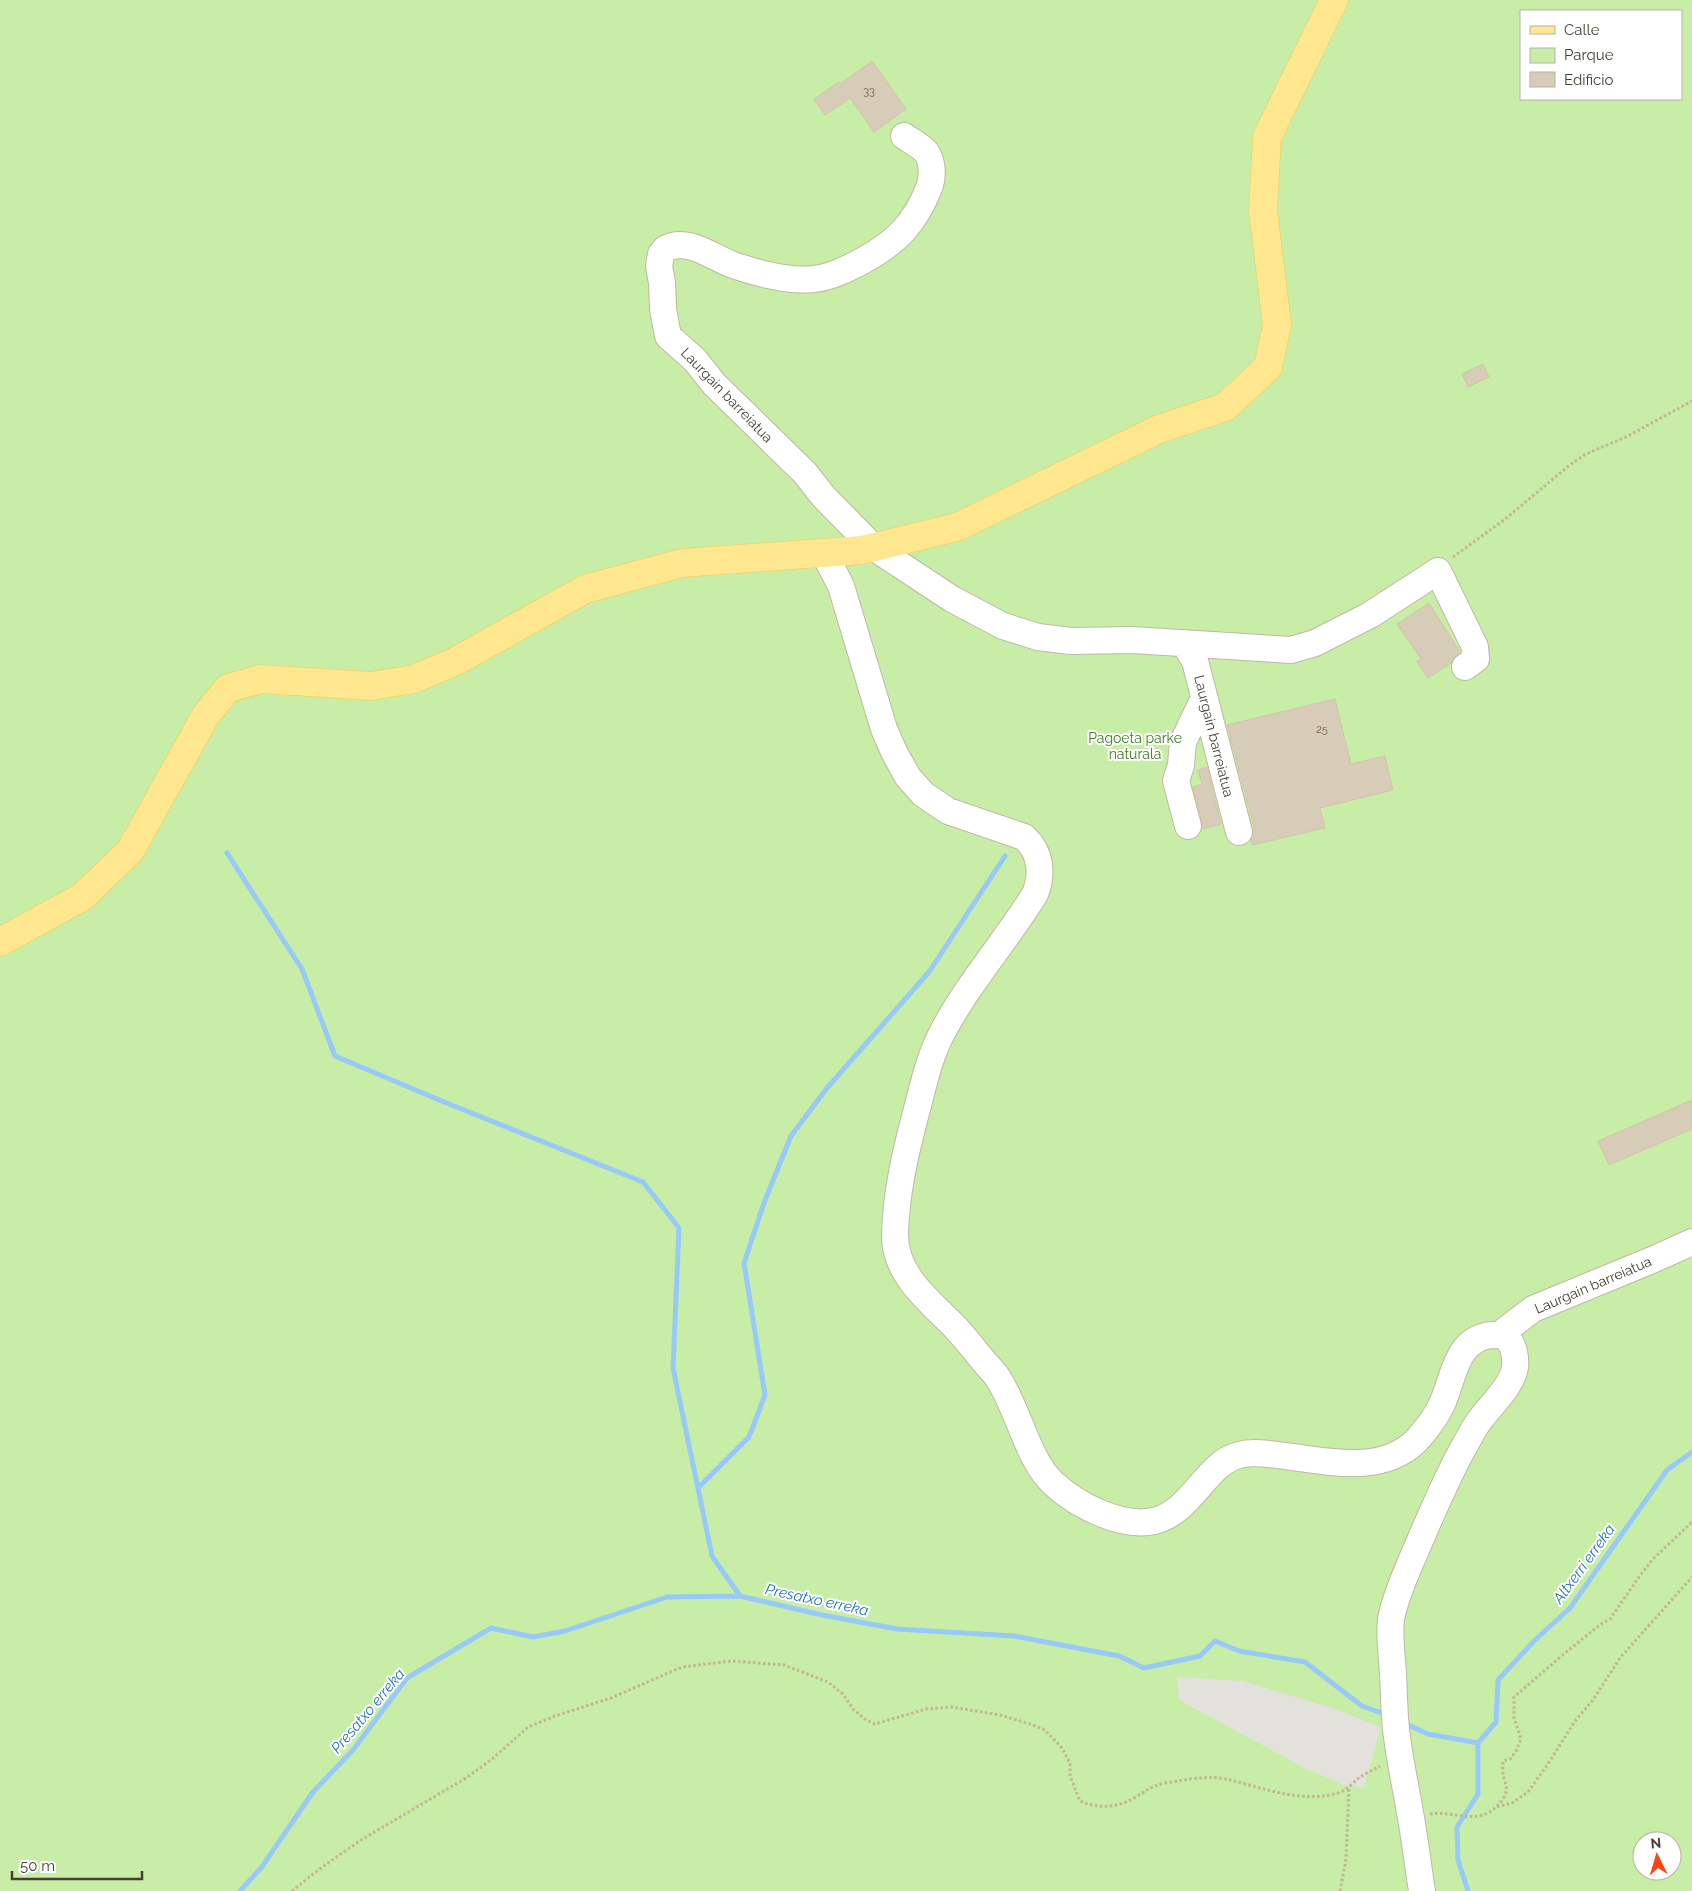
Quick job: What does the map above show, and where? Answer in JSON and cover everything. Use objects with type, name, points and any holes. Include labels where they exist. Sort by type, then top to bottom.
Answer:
[{"type":"main road","points":[[0,942],[82,897],[130,851],[206,715],[228,688],[261,679],[371,686],[414,678],[456,661],[585,589],[682,563],[862,550],[957,527],[1159,429],[1225,407],[1268,366],[1277,325],[1263,210],[1267,137],[1334,0]]},
{"type":"street","name":"Laurgain barreiatua","points":[[904,136],[926,152],[930,162],[930,184],[917,216],[900,235],[877,252],[833,274],[815,279],[790,279],[768,275],[735,266],[689,246],[678,245],[665,249],[661,254],[659,266],[663,309],[668,336],[695,360],[714,384],[805,473],[823,496],[873,547],[952,599],[1003,626],[1038,637],[1071,641],[1133,640],[1291,650],[1316,643],[1370,615],[1438,571]]},
{"type":"street","points":[[824,553],[841,586],[884,729],[892,748],[908,776],[923,794],[948,811],[1024,837],[1032,845],[1038,858],[1039,884],[1035,894],[956,1010],[941,1034],[931,1059],[910,1137],[899,1188],[895,1239],[898,1257],[908,1277],[962,1334],[999,1379],[1034,1458],[1047,1477],[1071,1497],[1089,1508],[1128,1522],[1140,1522],[1159,1519],[1180,1508],[1218,1469],[1237,1455],[1270,1454],[1334,1462],[1359,1463],[1385,1460],[1415,1442],[1428,1426],[1441,1405],[1457,1362],[1467,1346],[1477,1339],[1499,1335],[1508,1339],[1512,1346],[1515,1366],[1513,1374],[1501,1394],[1476,1425],[1449,1474],[1396,1597],[1391,1621],[1393,1727],[1414,1835],[1422,1891]]},
{"type":"street","points":[[1438,571],[1475,647],[1476,659],[1465,667]]},
{"type":"street","name":"Laurgain barreiatua","points":[[1184,643],[1195,661],[1239,832]]},
{"type":"street","points":[[1188,826],[1176,780],[1181,765],[1183,742],[1204,698]]},
{"type":"street","name":"Laurgain barreiatua","points":[[1499,1335],[1533,1309],[1692,1242]]},
{"type":"path","points":[[1438,571],[1458,552],[1504,520],[1571,464],[1586,454],[1626,436],[1692,401]]},
{"type":"path","points":[[1457,1816],[1470,1817],[1489,1814],[1497,1807],[1506,1792],[1502,1774],[1503,1761],[1510,1759],[1521,1739],[1514,1718],[1514,1697],[1565,1653],[1610,1619],[1654,1559],[1692,1522]]},
{"type":"path","points":[[1497,1807],[1512,1802],[1528,1792],[1575,1721],[1593,1700],[1620,1658],[1692,1577]]},
{"type":"path","points":[[292,1891],[320,1868],[360,1840],[466,1778],[491,1760],[528,1728],[555,1716],[611,1698],[682,1667],[732,1661],[784,1665],[828,1682],[843,1694],[853,1709],[866,1720],[875,1724],[926,1709],[951,1708],[1000,1715],[1030,1724],[1045,1730],[1062,1748],[1070,1763],[1070,1776],[1080,1801],[1092,1807],[1110,1807],[1134,1799],[1144,1790],[1158,1785],[1200,1778],[1224,1779],[1276,1792],[1300,1795],[1319,1796],[1338,1793],[1349,1788],[1359,1778],[1382,1765],[1393,1727]]},
{"type":"path","points":[[1340,1891],[1346,1859],[1349,1788]]},
{"type":"green space","name":"Pagoeta parke naturala","points":[[0,0],[1692,0],[1692,1891],[0,1891]]},
{"type":"shaded area","points":[[1177,1677],[1243,1681],[1329,1707],[1381,1727],[1364,1788],[1343,1785],[1301,1766],[1179,1700]]},
{"type":"building","points":[[872,61],[906,109],[874,132],[850,98],[825,115],[814,99],[839,82],[840,84]]},
{"type":"building","points":[[1483,364],[1489,377],[1468,387],[1462,374]]},
{"type":"building","points":[[1429,603],[1460,652],[1451,663],[1428,678],[1417,662],[1421,659],[1397,624]]},
{"type":"building","points":[[1335,699],[1351,764],[1385,756],[1393,790],[1320,808],[1325,828],[1252,845],[1251,840],[1254,836],[1254,828],[1227,725]]},
{"type":"building","points":[[1207,767],[1221,824],[1203,829],[1193,787],[1202,784],[1198,770]]},
{"type":"building","points":[[1692,1100],[1692,1129],[1609,1165],[1598,1141]]},
{"type":"waterway","points":[[227,853],[302,969],[335,1056],[643,1182],[679,1228],[673,1368],[712,1556],[740,1596]]},
{"type":"waterway","points":[[698,1488],[749,1437],[765,1395],[744,1263],[765,1200],[791,1136],[827,1088],[929,972],[1005,856]]},
{"type":"waterway","name":"Altxerri erreka","points":[[1478,1743],[1496,1722],[1498,1680],[1534,1641],[1570,1608],[1667,1470],[1692,1452]]},
{"type":"waterway","name":"Presatxo erreka","points":[[240,1891],[261,1868],[313,1792],[353,1750],[407,1678],[491,1628],[533,1637],[565,1631],[667,1597],[740,1596],[822,1615],[897,1629],[1014,1636],[1119,1656],[1144,1668],[1200,1656],[1215,1641],[1239,1651],[1305,1662],[1362,1706],[1387,1715]]},
{"type":"waterway","name":"Presatxo erreka","points":[[1404,1723],[1428,1734],[1478,1743]]},
{"type":"waterway","points":[[1468,1891],[1458,1860],[1457,1827],[1478,1794],[1478,1743]]}]
